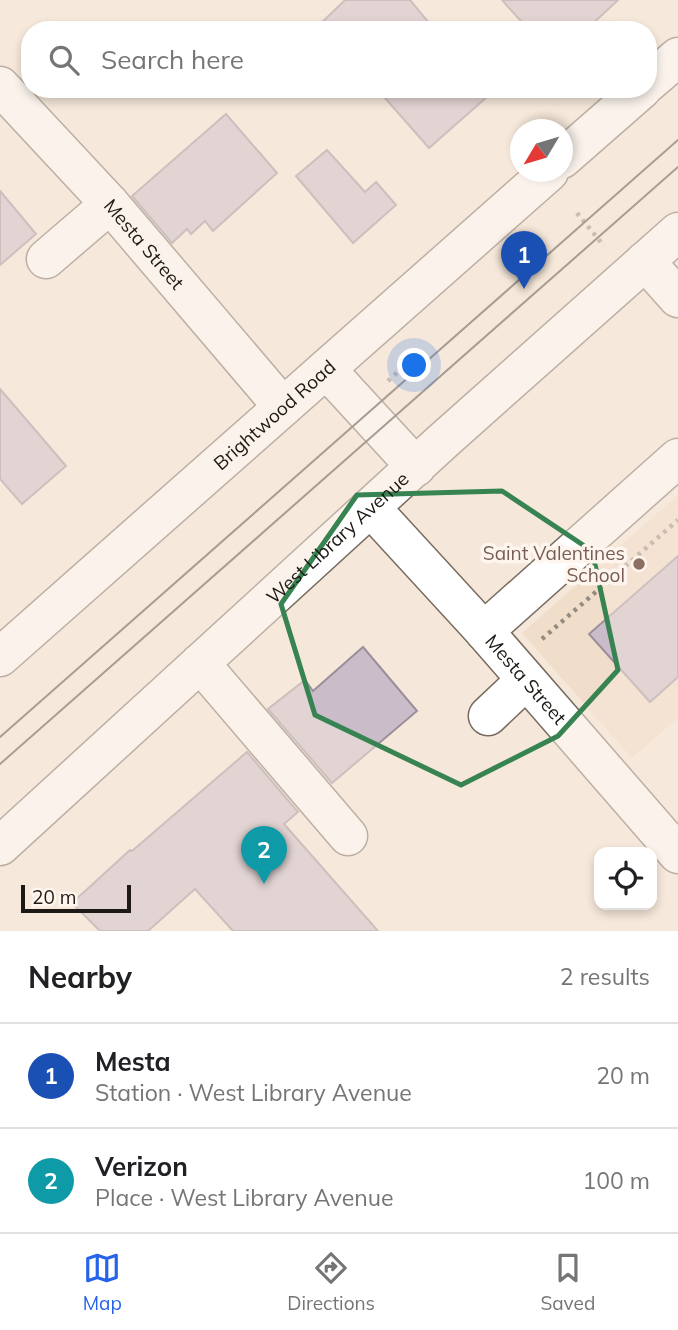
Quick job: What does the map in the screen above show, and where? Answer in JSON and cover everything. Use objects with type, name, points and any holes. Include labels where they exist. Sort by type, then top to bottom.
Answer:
[{"type":"street","points":[[657,75],[678,57]]},
{"type":"street","name":"Mesta Street","points":[[0,86],[110,204],[283,407]]},
{"type":"street","points":[[573,149],[632,98]]},
{"type":"street","name":"Brightwood Road","points":[[0,657],[538,182]]},
{"type":"street","points":[[46,259],[110,204]]},
{"type":"street","name":"West Library Avenue","points":[[0,846],[415,467],[678,232]]},
{"type":"street","points":[[645,261],[678,298]]},
{"type":"street","points":[[326,369],[415,467]]},
{"type":"street","points":[[484,631],[678,458]]},
{"type":"street","name":"Mesta Street","points":[[372,508],[484,631],[678,853]]},
{"type":"street","points":[[200,663],[348,836]]},
{"type":"street","points":[[488,716],[526,680]]},
{"type":"path","points":[[577,213],[604,246]]},
{"type":"path","points":[[388,381],[400,370]]},
{"type":"path","points":[[540,640],[678,520]]},
{"type":"highlighted area","points":[[502,491],[592,551],[618,670],[558,736],[461,785],[315,715],[281,604],[357,495]]},
{"type":"shaded area","name":"Saint Valentines School","points":[[678,495],[678,718],[632,758],[522,633]]},
{"type":"building","points":[[345,0],[410,0],[428,21],[323,21]]},
{"type":"building","points":[[502,0],[618,0],[596,21],[521,21]]},
{"type":"building","points":[[385,98],[486,98],[429,148]]},
{"type":"building","points":[[226,114],[277,173],[213,231],[205,221],[191,234],[187,229],[172,243],[132,196]]},
{"type":"building","points":[[327,150],[365,192],[376,182],[396,205],[353,243],[296,176]]},
{"type":"building","points":[[0,191],[36,234],[0,265]]},
{"type":"building","points":[[0,389],[66,466],[22,504],[0,479]]},
{"type":"building","points":[[678,556],[678,677],[650,702],[589,634]]},
{"type":"building","points":[[363,647],[417,711],[332,783],[268,709],[305,680],[313,691]]},
{"type":"building","points":[[247,752],[298,812],[284,824],[378,931],[233,931],[195,889],[148,931],[100,931],[72,903],[130,850]]},
{"type":"tram line","points":[[0,737],[678,140]]},
{"type":"tram line","points":[[0,764],[678,167]]},
{"type":"place","name":"Mesta","points":[[524,289]]},
{"type":"place","name":"Saint Valentines School","points":[[639,564]]},
{"type":"place","name":"Verizon","points":[[264,884]]}]
